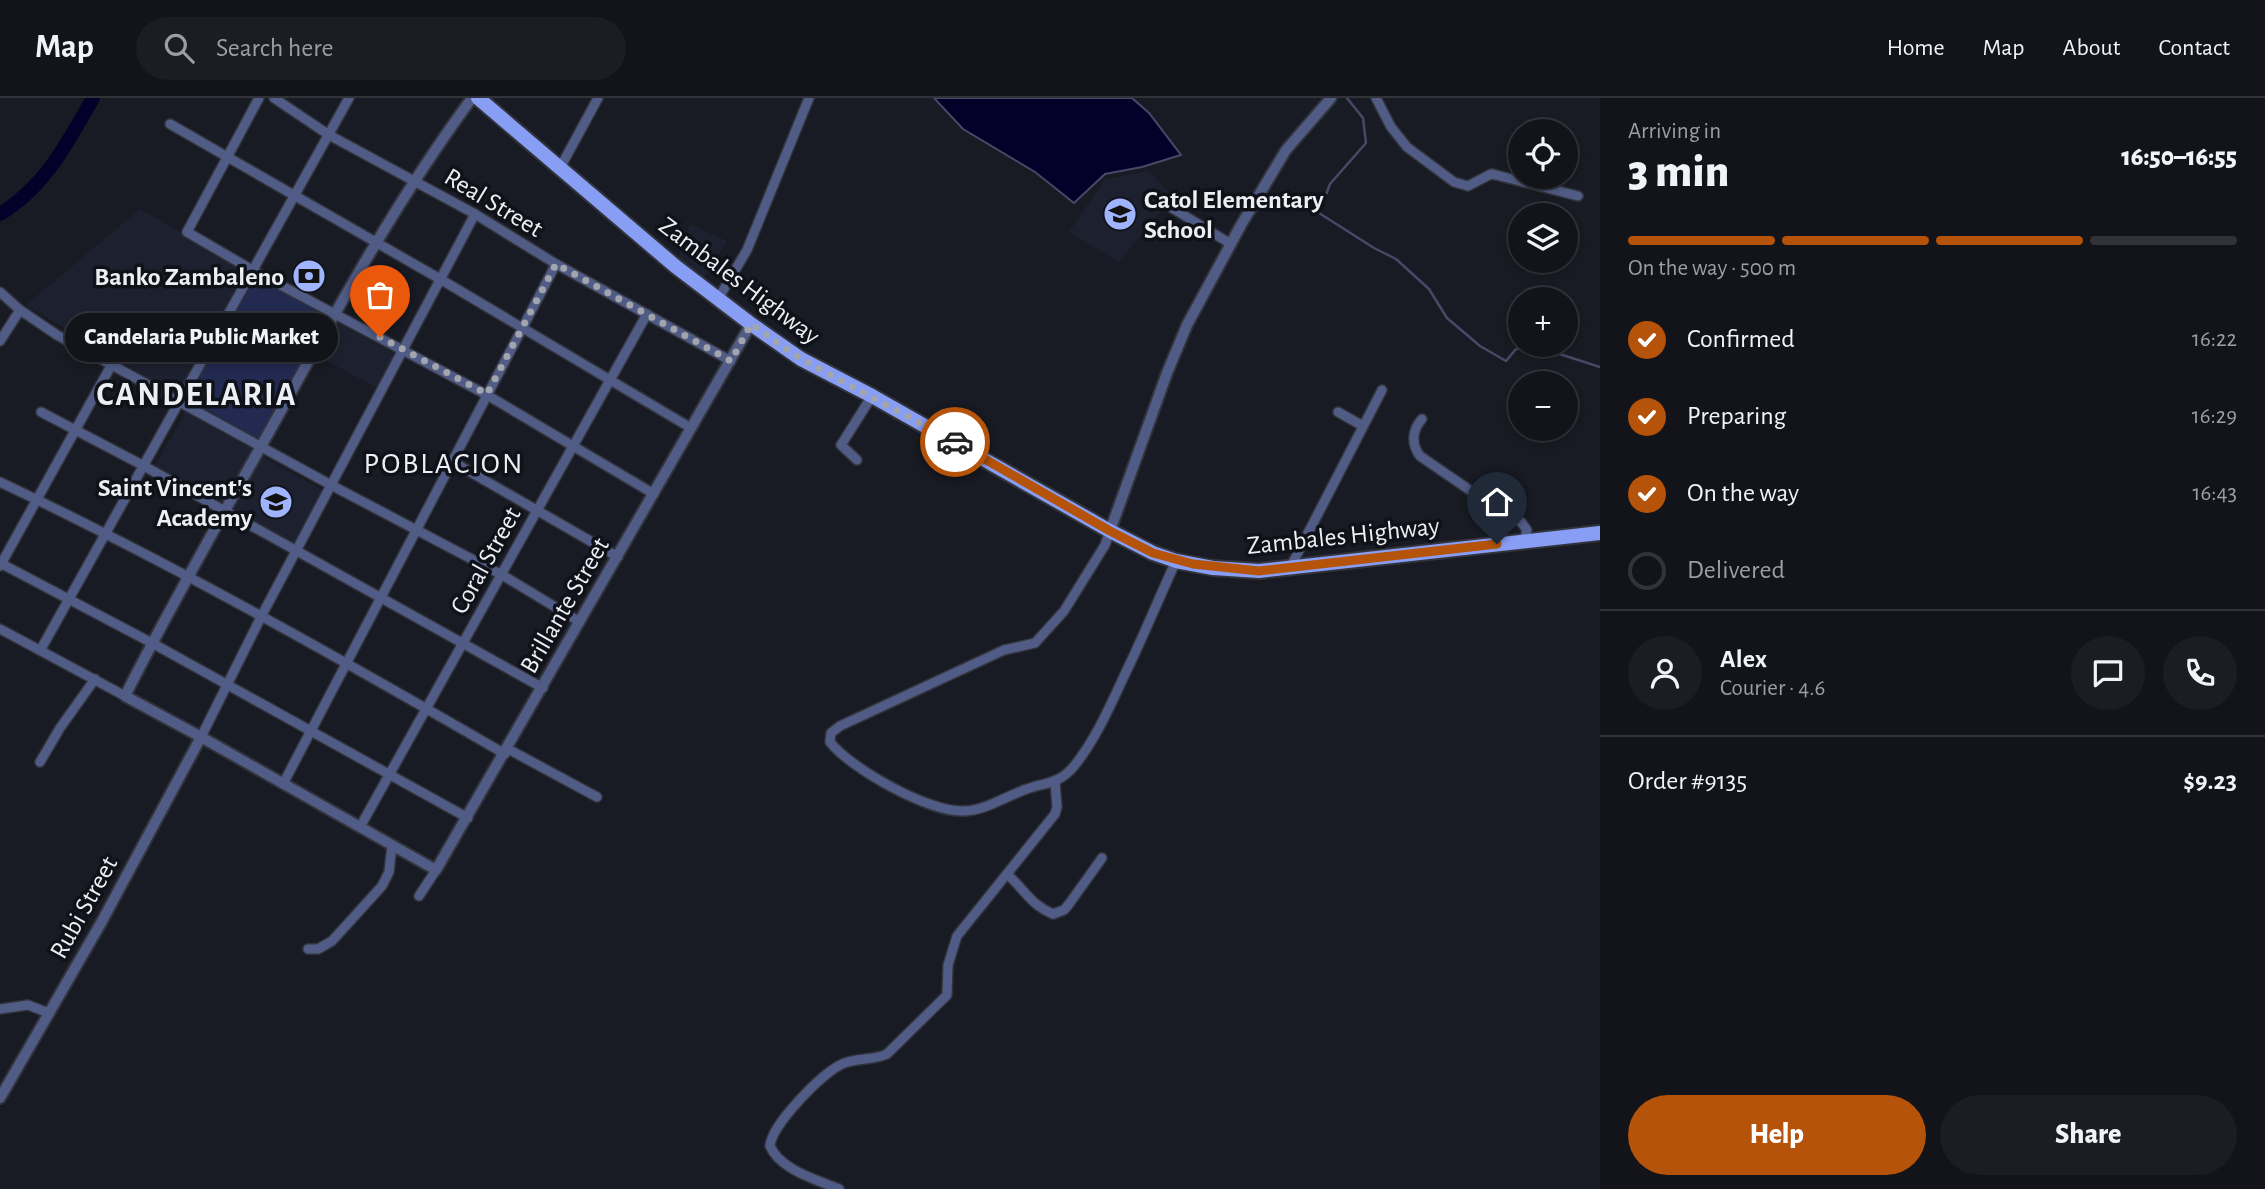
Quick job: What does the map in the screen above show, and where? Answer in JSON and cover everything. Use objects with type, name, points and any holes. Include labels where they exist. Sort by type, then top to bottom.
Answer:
[{"type":"main road","name":"Zambales Highway","points":[[478,98],[650,246],[801,359],[1153,553],[1176,561],[1237,571],[1259,571],[1600,533]]},
{"type":"street","points":[[259,98],[187,232],[254,271],[487,394],[654,495]]},
{"type":"street","name":"Real Street","points":[[274,98],[329,135],[475,214],[556,264],[731,361]]},
{"type":"street","points":[[41,649],[349,98]]},
{"type":"street","points":[[125,696],[188,575],[335,313],[414,180],[472,98]]},
{"type":"street","points":[[560,168],[598,98]]},
{"type":"street","points":[[718,299],[747,250],[809,98]]},
{"type":"street","points":[[1176,561],[1102,724],[1076,764],[1055,782],[1024,790],[975,810],[948,810],[887,785],[834,747],[829,736],[840,726],[1004,650],[1035,643],[1064,611],[1105,545],[1187,325],[1286,150],[1331,98]]},
{"type":"street","points":[[1376,98],[1400,140],[1454,182],[1468,186],[1491,174],[1578,196]]},
{"type":"street","points":[[170,124],[440,279],[691,428]]},
{"type":"street","points":[[1172,208],[1231,244]]},
{"type":"street","points":[[201,737],[296,550],[475,214]]},
{"type":"street","points":[[283,784],[556,264]]},
{"type":"street","points":[[0,292],[20,310],[57,335],[260,447],[502,575],[580,622]]},
{"type":"street","points":[[0,341],[20,310]]},
{"type":"street","name":"Coral Street","points":[[360,827],[647,314]]},
{"type":"street","name":"Brillante Street","points":[[436,870],[751,324]]},
{"type":"street","points":[[112,364],[0,564],[152,643],[468,818]]},
{"type":"street","points":[[1290,568],[1382,390]]},
{"type":"street","points":[[857,460],[841,445],[872,396]]},
{"type":"street","points":[[41,412],[145,466],[543,688]]},
{"type":"street","points":[[1338,412],[1363,426]]},
{"type":"street","points":[[1422,419],[1416,425],[1414,435],[1415,447],[1420,456],[1506,515],[1524,524],[1527,530],[1524,541]]},
{"type":"street","points":[[453,461],[618,557]]},
{"type":"street","points":[[0,482],[188,575],[426,708],[597,797]]},
{"type":"street","points":[[0,629],[201,737],[436,870],[419,895]]},
{"type":"street","points":[[40,762],[94,679]]},
{"type":"street","name":"Rubi Street","points":[[0,1098],[130,871],[201,737]]},
{"type":"street","points":[[839,1189],[808,1176],[778,1158],[772,1152],[770,1140],[787,1115],[829,1072],[853,1060],[878,1058],[887,1054],[941,1001],[948,989],[948,965],[957,936],[1055,814],[1055,782]]},
{"type":"street","points":[[308,949],[318,949],[332,941],[382,886],[389,872],[392,845]]},
{"type":"street","points":[[1007,874],[1024,890],[1030,902],[1054,914],[1064,910],[1102,858]]},
{"type":"street","points":[[0,1009],[28,1005],[49,1013]]},
{"type":"shaded area","points":[[934,98],[1132,98],[1149,113],[1181,155],[1142,167],[1105,174],[1074,203],[1035,172],[963,129]]},
{"type":"shaded area","name":"Catol Elementary School","points":[[1148,171],[1174,196],[1118,262],[1069,232],[1105,179]]},
{"type":"shaded area","points":[[140,209],[248,270],[178,397],[26,305]]},
{"type":"shaded area","points":[[690,224],[727,241],[703,280],[678,259]]},
{"type":"shaded area","points":[[257,274],[329,314],[260,440],[187,399]]},
{"type":"shaded area","points":[[337,322],[396,354],[377,388],[318,356]]},
{"type":"shaded area","points":[[185,412],[254,450],[224,504],[155,466]]},
{"type":"shaded area","name":"Saint Vincent's Academy","points":[[260,455],[324,491],[292,549],[228,513]]},
{"type":"waterway","points":[[0,214],[30,191],[43,177],[93,98]]},
{"type":"waterway","points":[[1347,98],[1363,118],[1366,143],[1330,184],[1319,213],[1396,259],[1429,289],[1447,318],[1480,346],[1506,361],[1516,349],[1541,348],[1600,367]]},
{"type":"way so far","points":[[380,337],[487,394],[556,264],[731,361],[751,324],[801,359],[955,442]]},
{"type":"place","name":"Catol Elementary School","points":[[1120,214]]},
{"type":"place","name":"Banko Zambaleno","points":[[309,276]]},
{"type":"place","name":"Candelaria Public Market","points":[[380,337]]},
{"type":"place","name":"Saint Vincent's Academy","points":[[276,502]]},
{"type":"district","name":"CANDELARIA","points":[[197,393]]},
{"type":"district","name":"POBLACION","points":[[444,463]]},
{"type":"route","points":[[955,442],[1153,553],[1176,561],[1213,568],[1259,571],[1497,544]]}]
